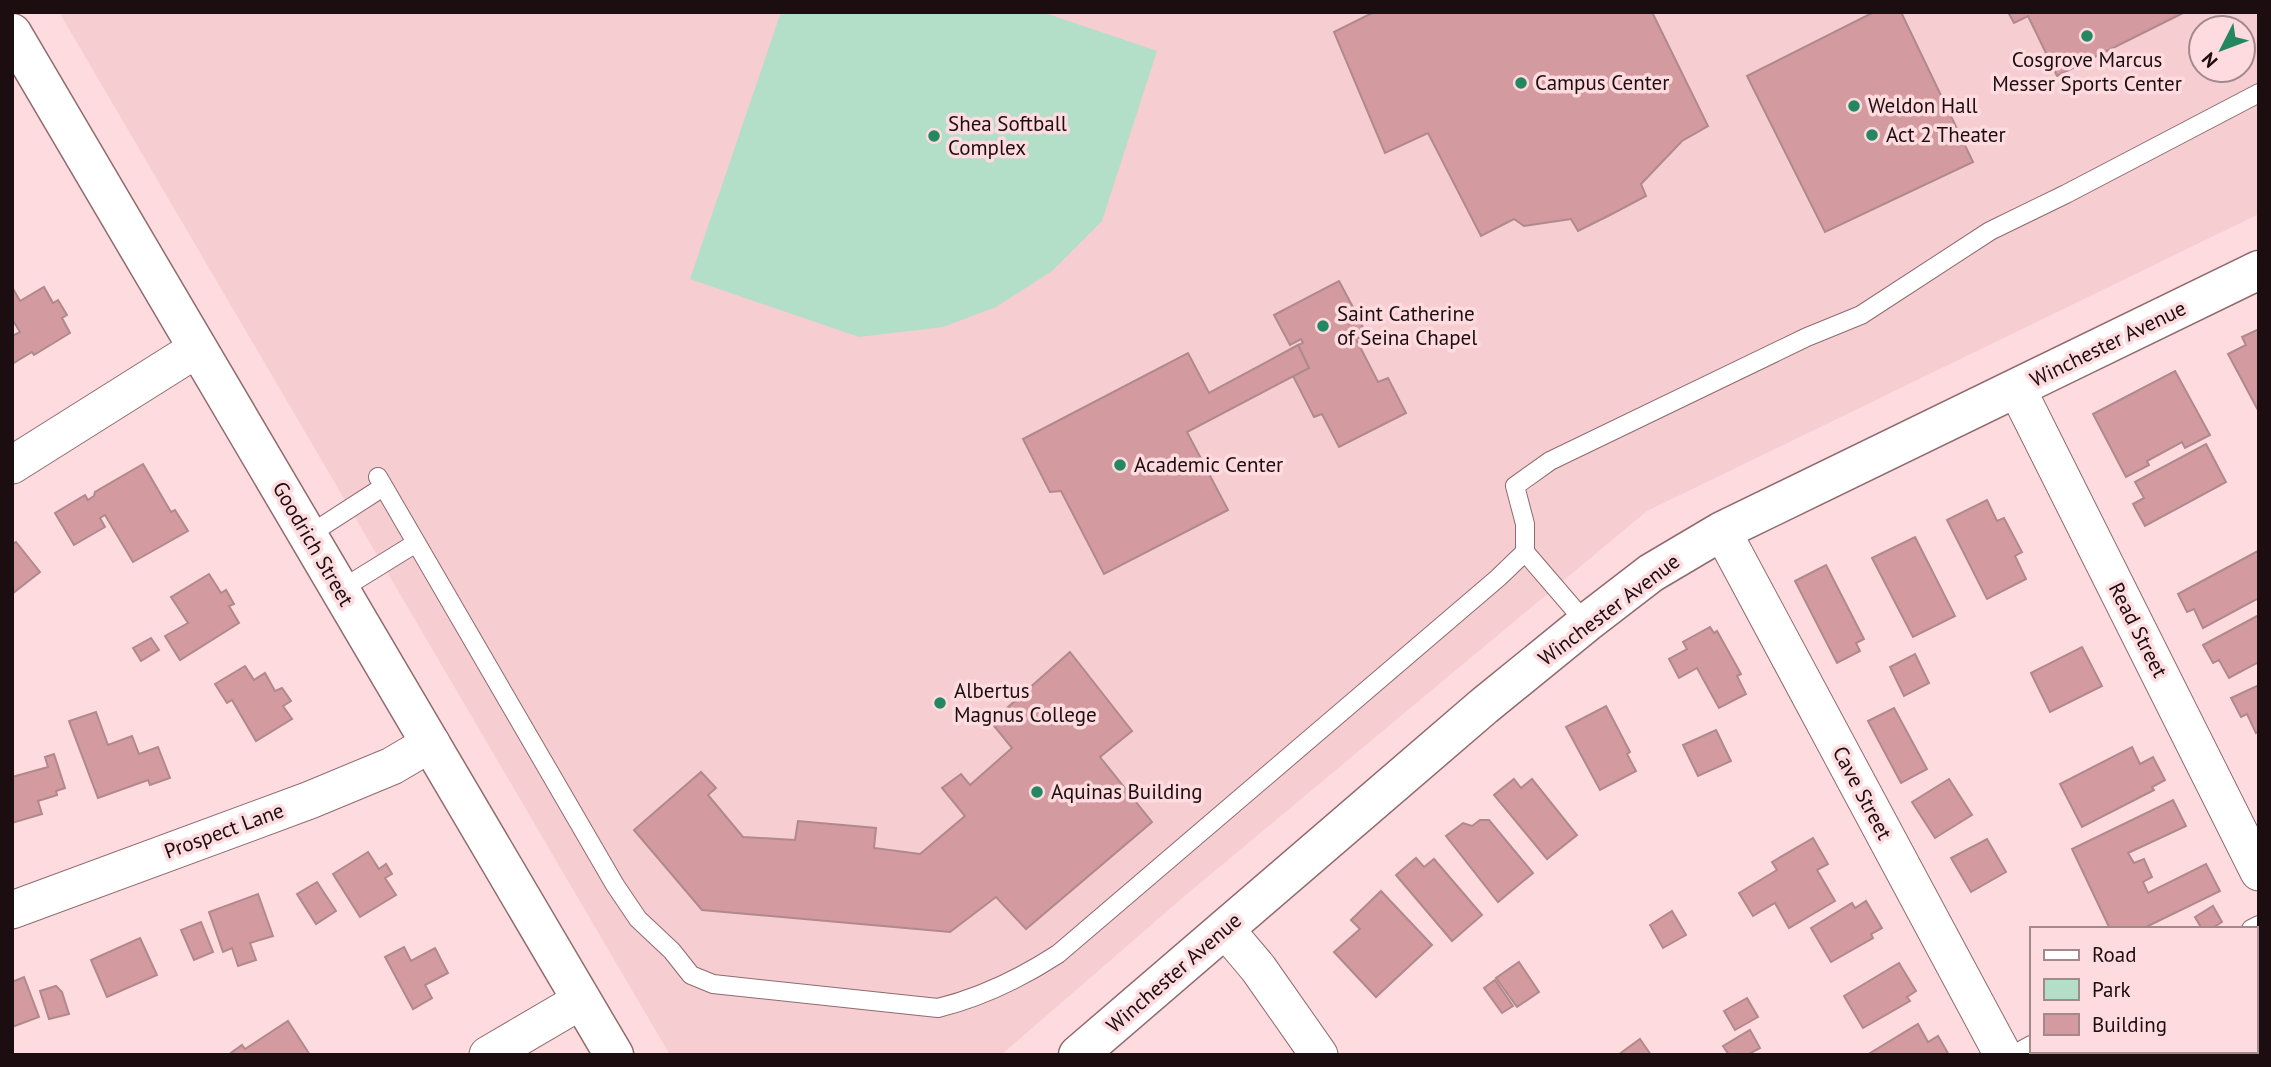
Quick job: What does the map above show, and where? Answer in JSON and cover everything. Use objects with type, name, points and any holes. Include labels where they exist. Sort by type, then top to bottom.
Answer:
[{"type":"street","name":"Goodrich Street","points":[[12,33],[614,1055]]},
{"type":"street","name":"Winchester Avenue","points":[[1078,1055],[1484,706],[1651,573],[1723,531],[2259,271]]},
{"type":"street","points":[[12,465],[198,348]]},
{"type":"street","name":"Read Street","points":[[2017,389],[2259,872]]},
{"type":"street","name":"Cave Street","points":[[1723,531],[2003,1055]]},
{"type":"street","name":"Prospect Lane","points":[[12,910],[310,800],[392,766],[431,743]]},
{"type":"street","points":[[1225,929],[1258,968],[1319,1055]]},
{"type":"street","points":[[488,1055],[582,1000]]},
{"type":"lane","points":[[1586,623],[1525,552],[1525,524],[1515,486],[1550,461],[1807,337],[1861,315],[1990,231],[2259,93]]},
{"type":"lane","points":[[307,536],[381,482],[615,885],[638,919],[672,951],[691,975],[713,984],[939,1008],[1002,986],[1033,971],[1058,954],[1280,766],[1525,552]]},
{"type":"lane","points":[[340,590],[416,544]]},
{"type":"lane","points":[[2012,1055],[2030,1046]]},
{"type":"shaded area","name":"Albertus Magnus College","points":[[59,12],[2259,12],[2259,214],[1647,511],[1187,894],[1001,1055],[670,1055]]},
{"type":"green space","name":"Shea Softball Complex","points":[[781,12],[1042,12],[1157,51],[1102,221],[1052,271],[996,307],[943,327],[859,337],[690,279]]},
{"type":"building","name":"Campus Center","points":[[1374,12],[1652,12],[1708,126],[1682,141],[1641,184],[1646,196],[1578,231],[1571,219],[1524,226],[1514,219],[1481,236],[1428,133],[1385,153],[1334,32]]},
{"type":"building","name":"Weldon Hall","points":[[1874,12],[1901,12],[1973,162],[1825,232],[1747,76]]},
{"type":"building","name":"Cosgrove Marcus Messer Sports Center","points":[[2008,12],[2185,12],[2057,76],[2028,16],[2014,23]]},
{"type":"building","points":[[1339,281],[1355,311],[1345,316],[1349,324],[1359,319],[1366,334],[1356,339],[1378,382],[1388,378],[1406,413],[1339,447],[1322,414],[1314,417],[1293,376],[1309,368],[1298,345],[1303,343],[1301,339],[1290,345],[1274,315]]},
{"type":"building","points":[[12,287],[20,301],[44,287],[53,303],[58,300],[67,315],[62,318],[70,333],[34,355],[32,352],[12,364],[12,336],[20,332],[12,319]]},
{"type":"building","points":[[2259,329],[2259,412],[2228,354],[2246,345],[2242,337]]},
{"type":"building","name":"Academic Center","points":[[1298,345],[1309,368],[1187,432],[1228,510],[1104,574],[1061,491],[1050,492],[1023,439],[1188,353],[1209,393]]},
{"type":"building","points":[[2175,371],[2210,435],[2185,448],[2182,442],[2147,461],[2149,465],[2126,477],[2093,414]]},
{"type":"building","points":[[2206,444],[2226,482],[2145,526],[2133,504],[2144,498],[2135,482]]},
{"type":"building","points":[[143,464],[171,512],[175,510],[188,531],[133,562],[105,515],[100,518],[105,527],[74,545],[55,513],[85,495],[88,500],[95,492]]},
{"type":"building","points":[[1987,500],[1997,521],[2004,518],[2022,552],[2015,556],[2026,579],[1987,599],[1947,520]]},
{"type":"building","points":[[1915,537],[1955,616],[1913,637],[1872,558]]},
{"type":"building","points":[[16,542],[40,572],[12,594],[12,544]]},
{"type":"building","points":[[2258,551],[2259,598],[2203,628],[2194,609],[2187,612],[2178,594]]},
{"type":"building","points":[[1826,565],[1864,639],[1856,643],[1860,651],[1837,663],[1795,581]]},
{"type":"building","points":[[209,574],[221,593],[226,590],[234,604],[229,606],[239,623],[180,660],[165,636],[188,623],[171,597]]},
{"type":"building","points":[[2259,615],[2259,662],[2229,678],[2219,660],[2213,663],[2203,645]]},
{"type":"building","points":[[1710,627],[1714,633],[1717,631],[1741,674],[1737,676],[1746,694],[1719,708],[1697,668],[1679,678],[1669,659],[1687,649],[1683,642]]},
{"type":"building","points":[[151,638],[159,650],[141,661],[133,648]]},
{"type":"building","points":[[2082,647],[2102,686],[2050,712],[2031,673]]},
{"type":"building","name":"Aquinas Building","points":[[1070,652],[1132,731],[1100,757],[1152,822],[1026,929],[996,897],[950,932],[702,910],[634,830],[701,772],[716,788],[708,795],[743,837],[795,840],[798,821],[876,828],[874,848],[920,854],[965,816],[942,788],[961,774],[970,785],[1012,748],[991,722]]},
{"type":"building","points":[[1915,654],[1929,683],[1904,696],[1890,667]]},
{"type":"building","points":[[245,666],[254,680],[265,673],[275,691],[282,688],[291,701],[283,706],[292,719],[256,741],[232,700],[227,703],[215,684]]},
{"type":"building","points":[[2259,685],[2259,731],[2256,733],[2247,714],[2241,717],[2231,698]]},
{"type":"building","points":[[1606,706],[1630,752],[1627,754],[1636,771],[1600,790],[1566,727]]},
{"type":"building","points":[[1894,708],[1927,769],[1901,783],[1868,721]]},
{"type":"building","points":[[96,712],[108,745],[132,736],[139,754],[158,747],[170,778],[150,785],[148,780],[98,798],[69,721]]},
{"type":"building","points":[[1716,730],[1731,761],[1698,776],[1683,745]]},
{"type":"building","points":[[2132,747],[2140,764],[2153,757],[2165,780],[2152,787],[2154,790],[2082,827],[2060,784]]},
{"type":"building","points":[[54,754],[65,788],[56,791],[57,795],[38,801],[42,814],[12,823],[12,777],[48,767],[45,757]]},
{"type":"building","points":[[1514,779],[1521,788],[1532,779],[1577,835],[1547,859],[1494,795]]},
{"type":"building","points":[[1949,779],[1972,815],[1935,838],[1912,802]]},
{"type":"building","points":[[2173,800],[2186,826],[2128,853],[2134,863],[2144,859],[2152,877],[2143,882],[2148,893],[2206,864],[2220,891],[2146,927],[2109,927],[2072,849]]},
{"type":"building","points":[[1480,820],[1489,820],[1533,873],[1498,902],[1446,836],[1463,823],[1472,826]]},
{"type":"building","points":[[1813,838],[1828,864],[1817,870],[1835,901],[1789,928],[1775,903],[1753,916],[1739,893],[1777,870],[1772,862]]},
{"type":"building","points":[[1987,839],[2006,872],[1971,892],[1951,858]]},
{"type":"building","points":[[368,852],[379,869],[386,864],[392,874],[385,878],[396,895],[360,917],[333,874]]},
{"type":"building","points":[[1416,858],[1424,867],[1434,859],[1482,915],[1452,941],[1396,875]]},
{"type":"building","points":[[317,882],[336,911],[316,924],[297,894]]},
{"type":"building","points":[[1381,891],[1432,945],[1376,997],[1334,952],[1360,929],[1351,920]]},
{"type":"building","points":[[258,894],[273,936],[250,943],[256,960],[238,966],[232,948],[223,952],[209,912]]},
{"type":"building","points":[[1866,901],[1882,928],[1871,934],[1873,938],[1831,962],[1811,928],[1852,903],[1855,908]]},
{"type":"building","points":[[2213,906],[2222,922],[2214,927],[2201,927],[2195,917]]},
{"type":"building","points":[[1672,911],[1686,935],[1663,948],[1650,925]]},
{"type":"building","points":[[201,922],[213,952],[194,960],[181,930]]},
{"type":"building","points":[[140,938],[157,975],[107,997],[91,960]]},
{"type":"building","points":[[404,947],[411,961],[435,948],[448,973],[425,985],[432,998],[413,1009],[385,957]]},
{"type":"building","points":[[1519,962],[1539,992],[1517,1007],[1496,978]]},
{"type":"building","points":[[1899,963],[1916,991],[1907,997],[1910,1001],[1863,1028],[1844,996]]},
{"type":"building","points":[[24,977],[39,1017],[12,1027],[12,982]]},
{"type":"building","points":[[1495,980],[1513,1006],[1502,1013],[1484,988]]},
{"type":"building","points":[[56,986],[62,992],[69,1014],[49,1019],[40,991]]},
{"type":"building","points":[[1747,998],[1758,1017],[1735,1030],[1724,1011]]},
{"type":"building","points":[[288,1021],[310,1055],[228,1055],[242,1045],[245,1049]]},
{"type":"building","points":[[1918,1024],[1928,1042],[1938,1036],[1949,1055],[1867,1055]]},
{"type":"building","points":[[1750,1030],[1760,1048],[1747,1055],[1729,1055],[1723,1046]]},
{"type":"building","points":[[1640,1039],[1651,1055],[1618,1055]]},
{"type":"place","name":"Cosgrove Marcus Messer Sports Center","points":[[2087,36]]},
{"type":"place","name":"Campus Center","points":[[1521,83]]},
{"type":"place","name":"Weldon Hall","points":[[1854,106]]},
{"type":"place","name":"Act 2 Theater","points":[[1872,135]]},
{"type":"place","name":"Shea Softball Complex","points":[[934,136]]},
{"type":"place","name":"Saint Catherine of Seina Chapel","points":[[1323,326]]},
{"type":"place","name":"Academic Center","points":[[1120,465]]},
{"type":"place","name":"Albertus Magnus College","points":[[940,703]]},
{"type":"place","name":"Aquinas Building","points":[[1037,792]]}]
